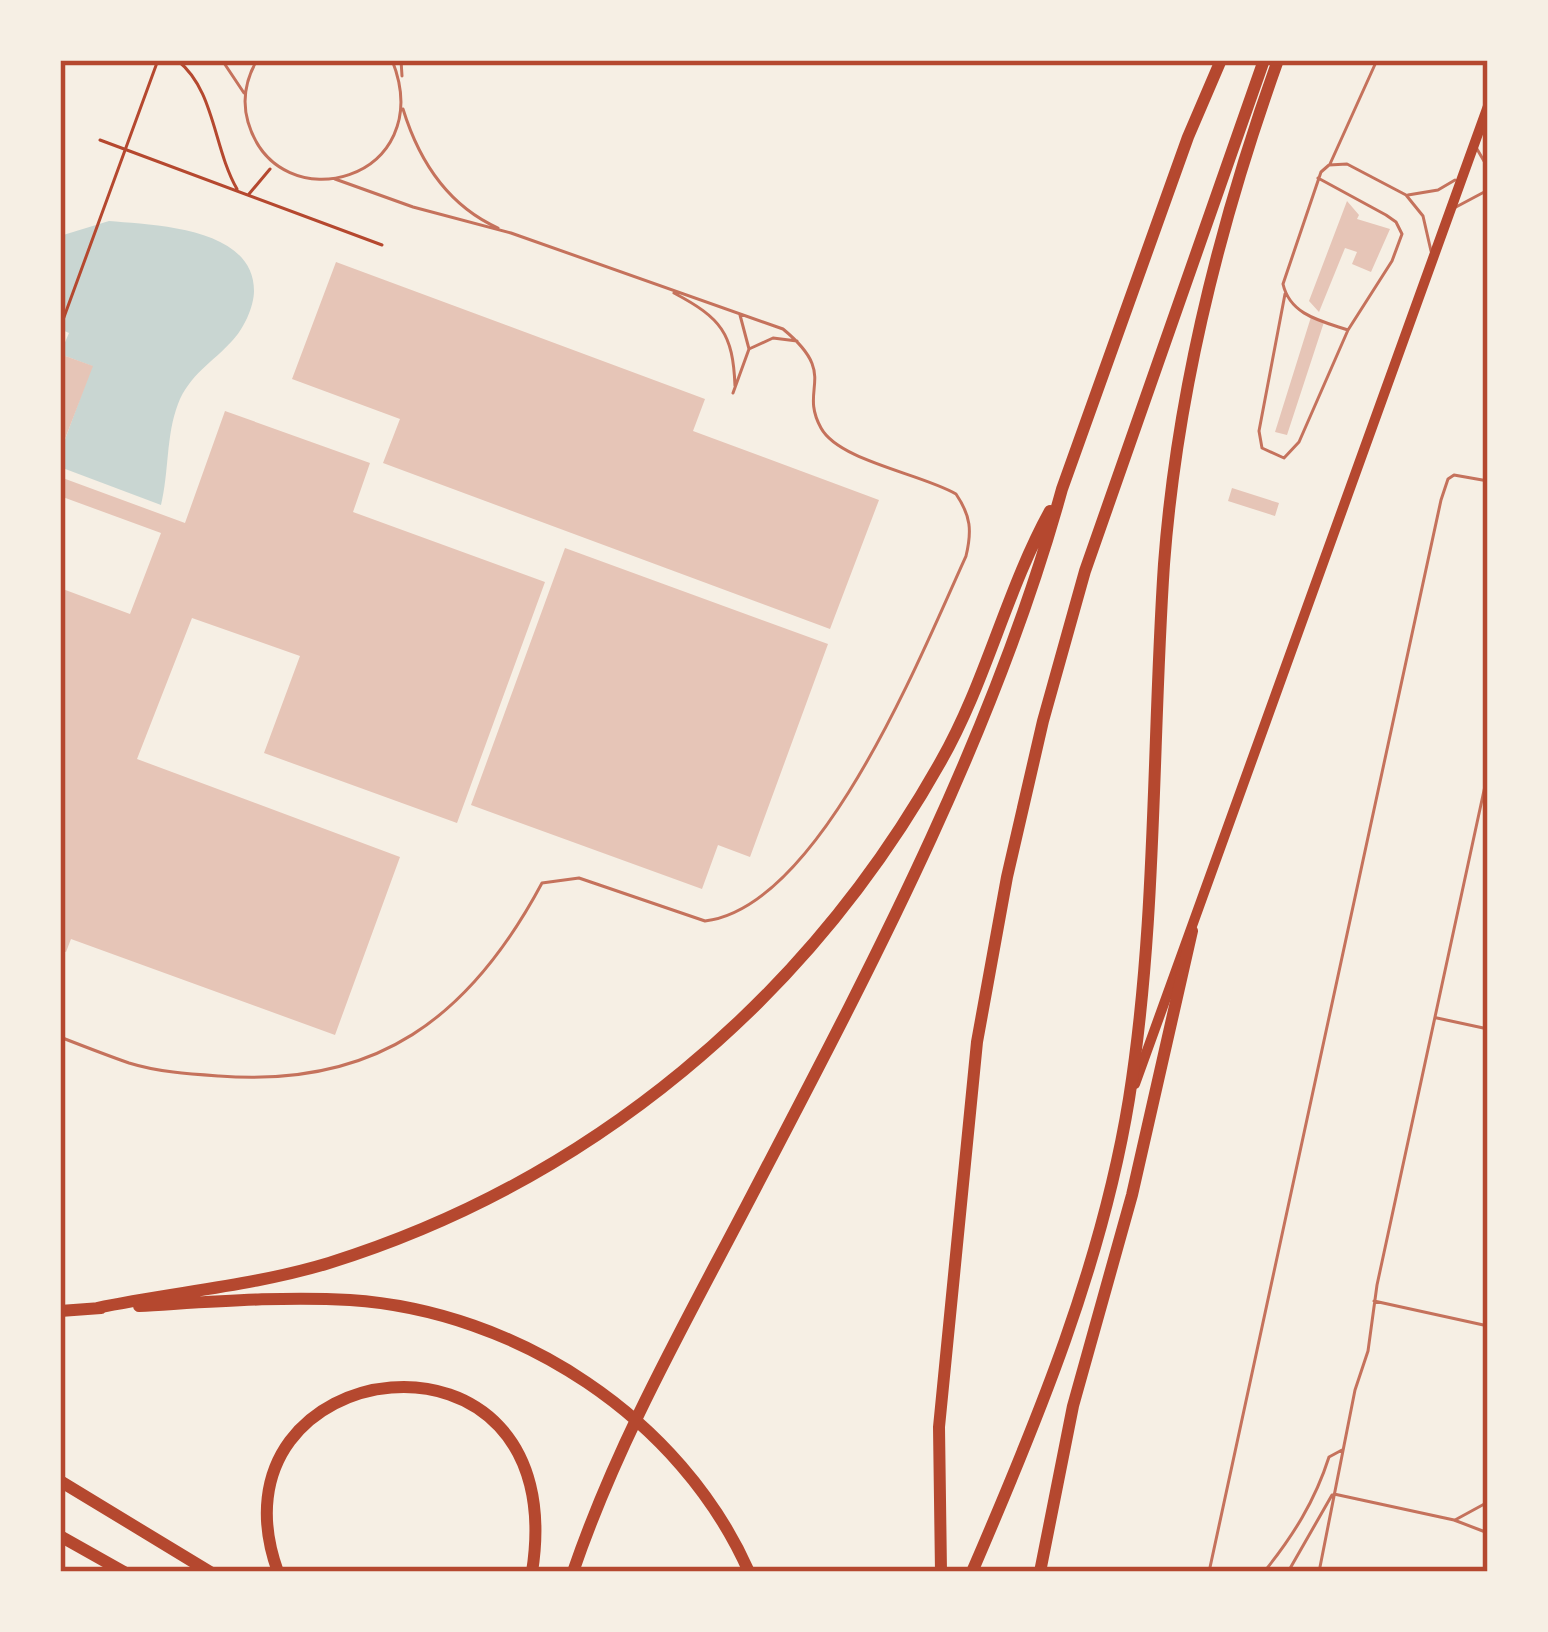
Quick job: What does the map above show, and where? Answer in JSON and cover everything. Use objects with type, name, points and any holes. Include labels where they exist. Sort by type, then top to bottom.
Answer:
[{"type":"highway","points":[[573,1572],[650,1391],[847,1009],[936,821],[1001,668],[1188,136],[1221,60]]},
{"type":"highway","points":[[941,1572],[939,1427],[976,1042],[1006,877],[1085,571],[1264,60]]},
{"type":"highway","points":[[973,1568],[1071,1325],[1108,1200],[1129,1098],[1141,996],[1165,561],[1176,460],[1215,265],[1278,60]]},
{"type":"highway","points":[[97,1308],[270,1279],[418,1231],[506,1190],[589,1142],[668,1084],[743,1019],[805,955],[886,852],[966,712],[1036,535],[1062,489]]},
{"type":"highway","points":[[1040,1572],[1073,1406],[1132,1195],[1192,931]]},
{"type":"highway","points":[[60,1311],[249,1300],[353,1300],[453,1318],[548,1358],[654,1438],[712,1506],[749,1572]]},
{"type":"highway","points":[[278,1572],[269,1550],[266,1509],[275,1467],[287,1446],[330,1405],[359,1390],[409,1385],[468,1402],[509,1438],[533,1491],[532,1572]]},
{"type":"highway","points":[[60,1481],[210,1572]]},
{"type":"highway","points":[[60,1536],[124,1572]]},
{"type":"main road","points":[[1129,1098],[1488,106]]},
{"type":"lane","points":[[222,60],[245,96],[252,133],[275,163],[293,174],[335,179],[413,207],[511,233]]},
{"type":"lane","points":[[245,96],[257,60]]},
{"type":"lane","points":[[392,60],[402,84]]},
{"type":"lane","points":[[60,1037],[132,1064],[177,1073],[250,1078],[323,1074],[387,1050],[429,1025],[475,986],[514,935],[542,883],[579,878],[705,921],[724,919],[766,890],[828,823],[878,745],[966,556],[972,532],[967,510],[956,494],[832,441],[816,414],[816,369],[809,352],[783,328],[511,233],[482,221],[456,202],[430,172],[412,140],[403,109],[401,60]]},
{"type":"lane","points":[[1318,178],[1396,222],[1402,235],[1392,261],[1348,330],[1295,450],[1284,458],[1269,454],[1259,441],[1259,431],[1284,278],[1318,178],[1330,165],[1377,60]]},
{"type":"lane","points":[[335,179],[360,171],[381,156],[396,134],[403,109]]},
{"type":"lane","points":[[1474,144],[1488,168]]},
{"type":"lane","points":[[1330,165],[1347,164],[1406,195],[1427,225],[1432,259]]},
{"type":"lane","points":[[1406,195],[1438,190],[1463,173]]},
{"type":"lane","points":[[1450,212],[1488,190]]},
{"type":"lane","points":[[662,287],[704,309],[721,325],[734,355],[735,386]]},
{"type":"lane","points":[[1285,294],[1308,316],[1348,330]]},
{"type":"lane","points":[[733,393],[749,349],[739,313]]},
{"type":"lane","points":[[749,349],[773,338],[798,341]]},
{"type":"lane","points":[[1209,1572],[1446,484],[1454,475],[1488,481]]},
{"type":"lane","points":[[1319,1572],[1488,772]]},
{"type":"lane","points":[[1435,1018],[1488,1030]]},
{"type":"lane","points":[[1374,1300],[1488,1326]]},
{"type":"lane","points":[[1264,1572],[1301,1522],[1329,1457],[1342,1450]]},
{"type":"lane","points":[[1332,1494],[1454,1520],[1488,1533]]},
{"type":"lane","points":[[1288,1572],[1332,1494]]},
{"type":"lane","points":[[1454,1520],[1488,1502]]},
{"type":"path","points":[[60,328],[158,60]]},
{"type":"path","points":[[177,60],[199,83],[222,162],[238,190]]},
{"type":"path","points":[[100,140],[382,245]]},
{"type":"path","points":[[249,194],[275,163]]},
{"type":"shaded area","points":[[109,221],[175,228],[220,242],[250,270],[254,291],[240,331],[195,377],[178,404],[161,505],[60,467],[60,453],[92,366],[60,354],[69,333],[60,329],[60,236]]},
{"type":"building","points":[[1347,201],[1359,215],[1357,219],[1390,229],[1371,272],[1352,264],[1357,252],[1345,248],[1319,312],[1309,301]]},
{"type":"building","points":[[336,262],[705,399],[693,431],[879,500],[830,629],[383,463],[400,419],[292,379]]},
{"type":"building","points":[[1311,317],[1324,322],[1287,435],[1275,432]]},
{"type":"building","points":[[60,354],[93,366],[60,452]]},
{"type":"building","points":[[225,411],[370,463],[353,512],[545,582],[457,823],[264,753],[300,656],[192,618],[137,759],[400,857],[335,1035],[71,939],[66,952],[60,950],[60,588],[130,614],[161,533],[60,496],[60,477],[185,523]]},
{"type":"building","points":[[1232,488],[1279,503],[1275,516],[1228,501]]},
{"type":"building","points":[[565,548],[828,644],[750,857],[718,845],[702,889],[471,805]]}]
